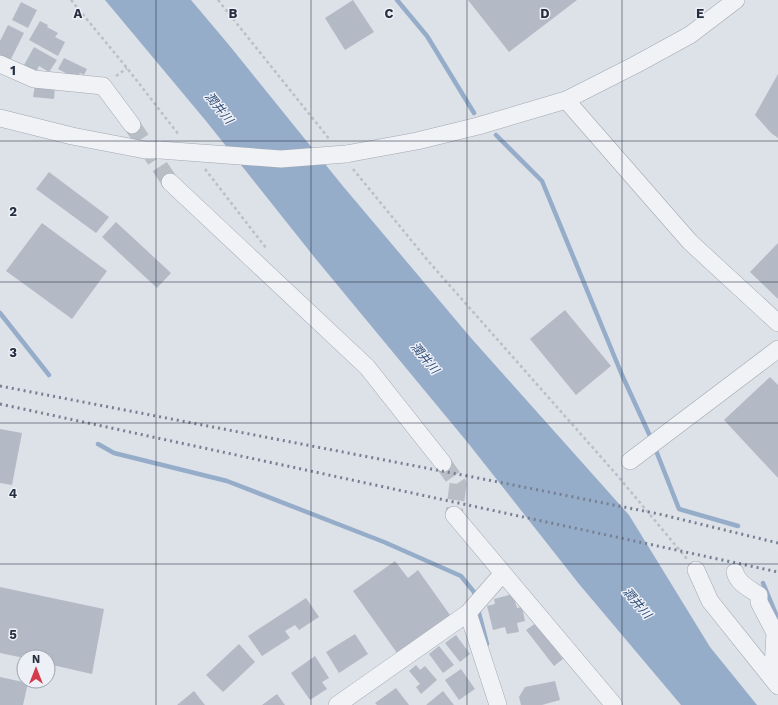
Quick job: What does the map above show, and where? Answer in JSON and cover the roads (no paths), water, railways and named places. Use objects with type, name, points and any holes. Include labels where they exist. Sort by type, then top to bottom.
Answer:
[{"type":"street","points":[[0,118],[72,136],[145,150],[281,159],[348,159],[478,126],[566,100],[690,36],[736,0]]},
{"type":"street","points":[[0,64],[34,79],[102,86],[132,124]]},
{"type":"street","points":[[566,100],[690,242],[778,323]]},
{"type":"street","points":[[170,182],[368,367],[443,463]]},
{"type":"street","points":[[630,461],[778,349]]},
{"type":"street","points":[[454,515],[614,705]]},
{"type":"street","points":[[696,570],[710,601],[778,686]]},
{"type":"street","points":[[735,572],[736,577],[740,582],[759,595],[759,602],[775,633],[773,668],[778,675]]},
{"type":"street","points":[[337,705],[473,608],[502,573]]},
{"type":"street","points":[[473,608],[498,705]]},
{"type":"water","name":"潤井川","points":[[105,0],[191,0],[342,185],[471,338],[629,515],[710,647],[757,705],[681,705],[579,584],[468,443],[315,258],[206,121]]},
{"type":"waterway","points":[[397,0],[427,36],[474,113]]},
{"type":"waterway","points":[[496,135],[542,181],[622,375],[650,436]]},
{"type":"waterway","points":[[0,313],[49,375]]},
{"type":"waterway","points":[[98,444],[114,453],[227,481],[384,542],[461,576],[474,592],[475,598]]},
{"type":"waterway","points":[[655,448],[679,509],[738,526]]},
{"type":"waterway","points":[[763,583],[778,619]]},
{"type":"waterway","points":[[478,609],[487,644]]},
{"type":"tunnel","points":[[132,125],[170,182]]},
{"type":"tunnel","points":[[443,463],[458,484],[454,515]]},
{"type":"railway","points":[[0,386],[659,514],[778,543]]},
{"type":"railway","points":[[0,404],[778,572]]}]
